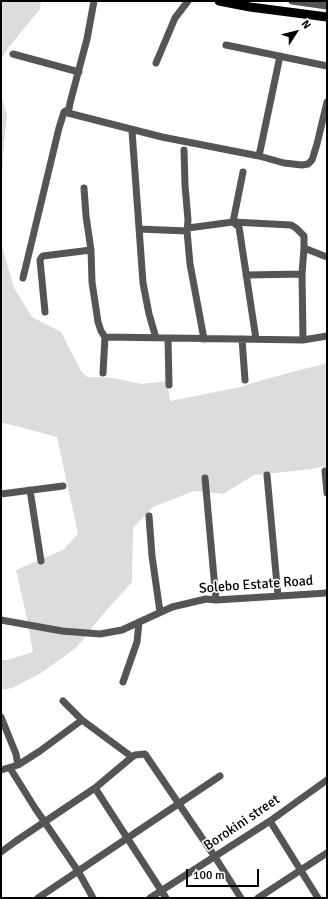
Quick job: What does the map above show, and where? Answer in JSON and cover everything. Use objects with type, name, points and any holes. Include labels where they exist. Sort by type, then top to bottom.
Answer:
[{"type":"main road","points":[[222,1],[327,17]]},
{"type":"street","points":[[23,278],[59,128],[64,112],[68,109],[79,72],[94,1]]},
{"type":"street","points":[[156,63],[175,18],[188,1]]},
{"type":"street","points":[[292,1],[327,6]]},
{"type":"street","points":[[226,45],[327,66]]},
{"type":"street","points":[[13,54],[79,72]]},
{"type":"street","points":[[259,156],[280,56]]},
{"type":"street","points":[[64,112],[132,131],[259,156],[284,163],[302,165],[308,164],[312,160],[318,144],[327,102]]},
{"type":"street","points":[[132,131],[143,283],[149,314],[156,338]]},
{"type":"street","points":[[184,150],[185,185],[188,211],[187,229],[191,270],[204,339]]},
{"type":"street","points":[[233,222],[243,172]]},
{"type":"street","points":[[84,188],[91,250],[92,282],[98,322],[105,337],[103,374]]},
{"type":"street","points":[[138,229],[187,229],[233,222],[291,225],[296,228],[304,236],[302,274],[303,340]]},
{"type":"street","points":[[233,222],[239,227],[256,339]]},
{"type":"street","points":[[304,248],[327,256]]},
{"type":"street","points":[[45,312],[41,258],[43,256],[91,250]]},
{"type":"street","points":[[246,275],[302,274]]},
{"type":"street","points":[[105,337],[303,340],[327,336]]},
{"type":"street","points":[[168,338],[169,385]]},
{"type":"street","points":[[242,339],[245,380]]},
{"type":"street","points":[[325,471],[327,493]]},
{"type":"street","points":[[267,475],[278,596]]},
{"type":"street","points":[[204,478],[216,600]]},
{"type":"street","points":[[1,494],[63,486]]},
{"type":"street","points":[[30,490],[42,561]]},
{"type":"street","points":[[149,516],[152,556],[160,612]]},
{"type":"street","name":"Solebo Estate Road","points":[[1,620],[62,631],[100,634],[122,630],[172,607],[199,601],[327,593]]},
{"type":"street","points":[[123,682],[137,642],[139,622]]},
{"type":"street","points":[[62,701],[82,720],[132,757]]},
{"type":"street","points":[[1,717],[16,754],[18,765]]},
{"type":"street","points":[[1,770],[18,765],[40,751],[82,720]]},
{"type":"street","points":[[1,852],[95,788],[132,757],[135,755],[145,754],[241,898]]},
{"type":"street","points":[[10,768],[34,808],[78,871],[93,898]]},
{"type":"street","points":[[38,898],[220,776]]},
{"type":"street","name":"Borokini street","points":[[150,898],[270,821],[327,780]]},
{"type":"street","points":[[95,788],[166,898]]},
{"type":"street","points":[[270,821],[318,898]]},
{"type":"street","points":[[258,898],[327,853]]},
{"type":"shaded area","points":[[1,1],[41,1],[40,9],[8,48],[1,60]]},
{"type":"shaded area","points":[[1,95],[7,115],[3,155],[1,206]]},
{"type":"shaded area","points":[[1,243],[14,288],[32,317],[61,332],[81,371],[87,377],[113,378],[142,384],[167,381],[170,401],[240,387],[327,363],[327,466],[254,475],[223,494],[194,491],[153,507],[133,528],[132,582],[104,613],[77,647],[41,673],[12,688],[1,690],[1,660],[7,660],[33,652],[16,570],[63,550],[78,534],[57,437],[4,423],[1,424]]}]
